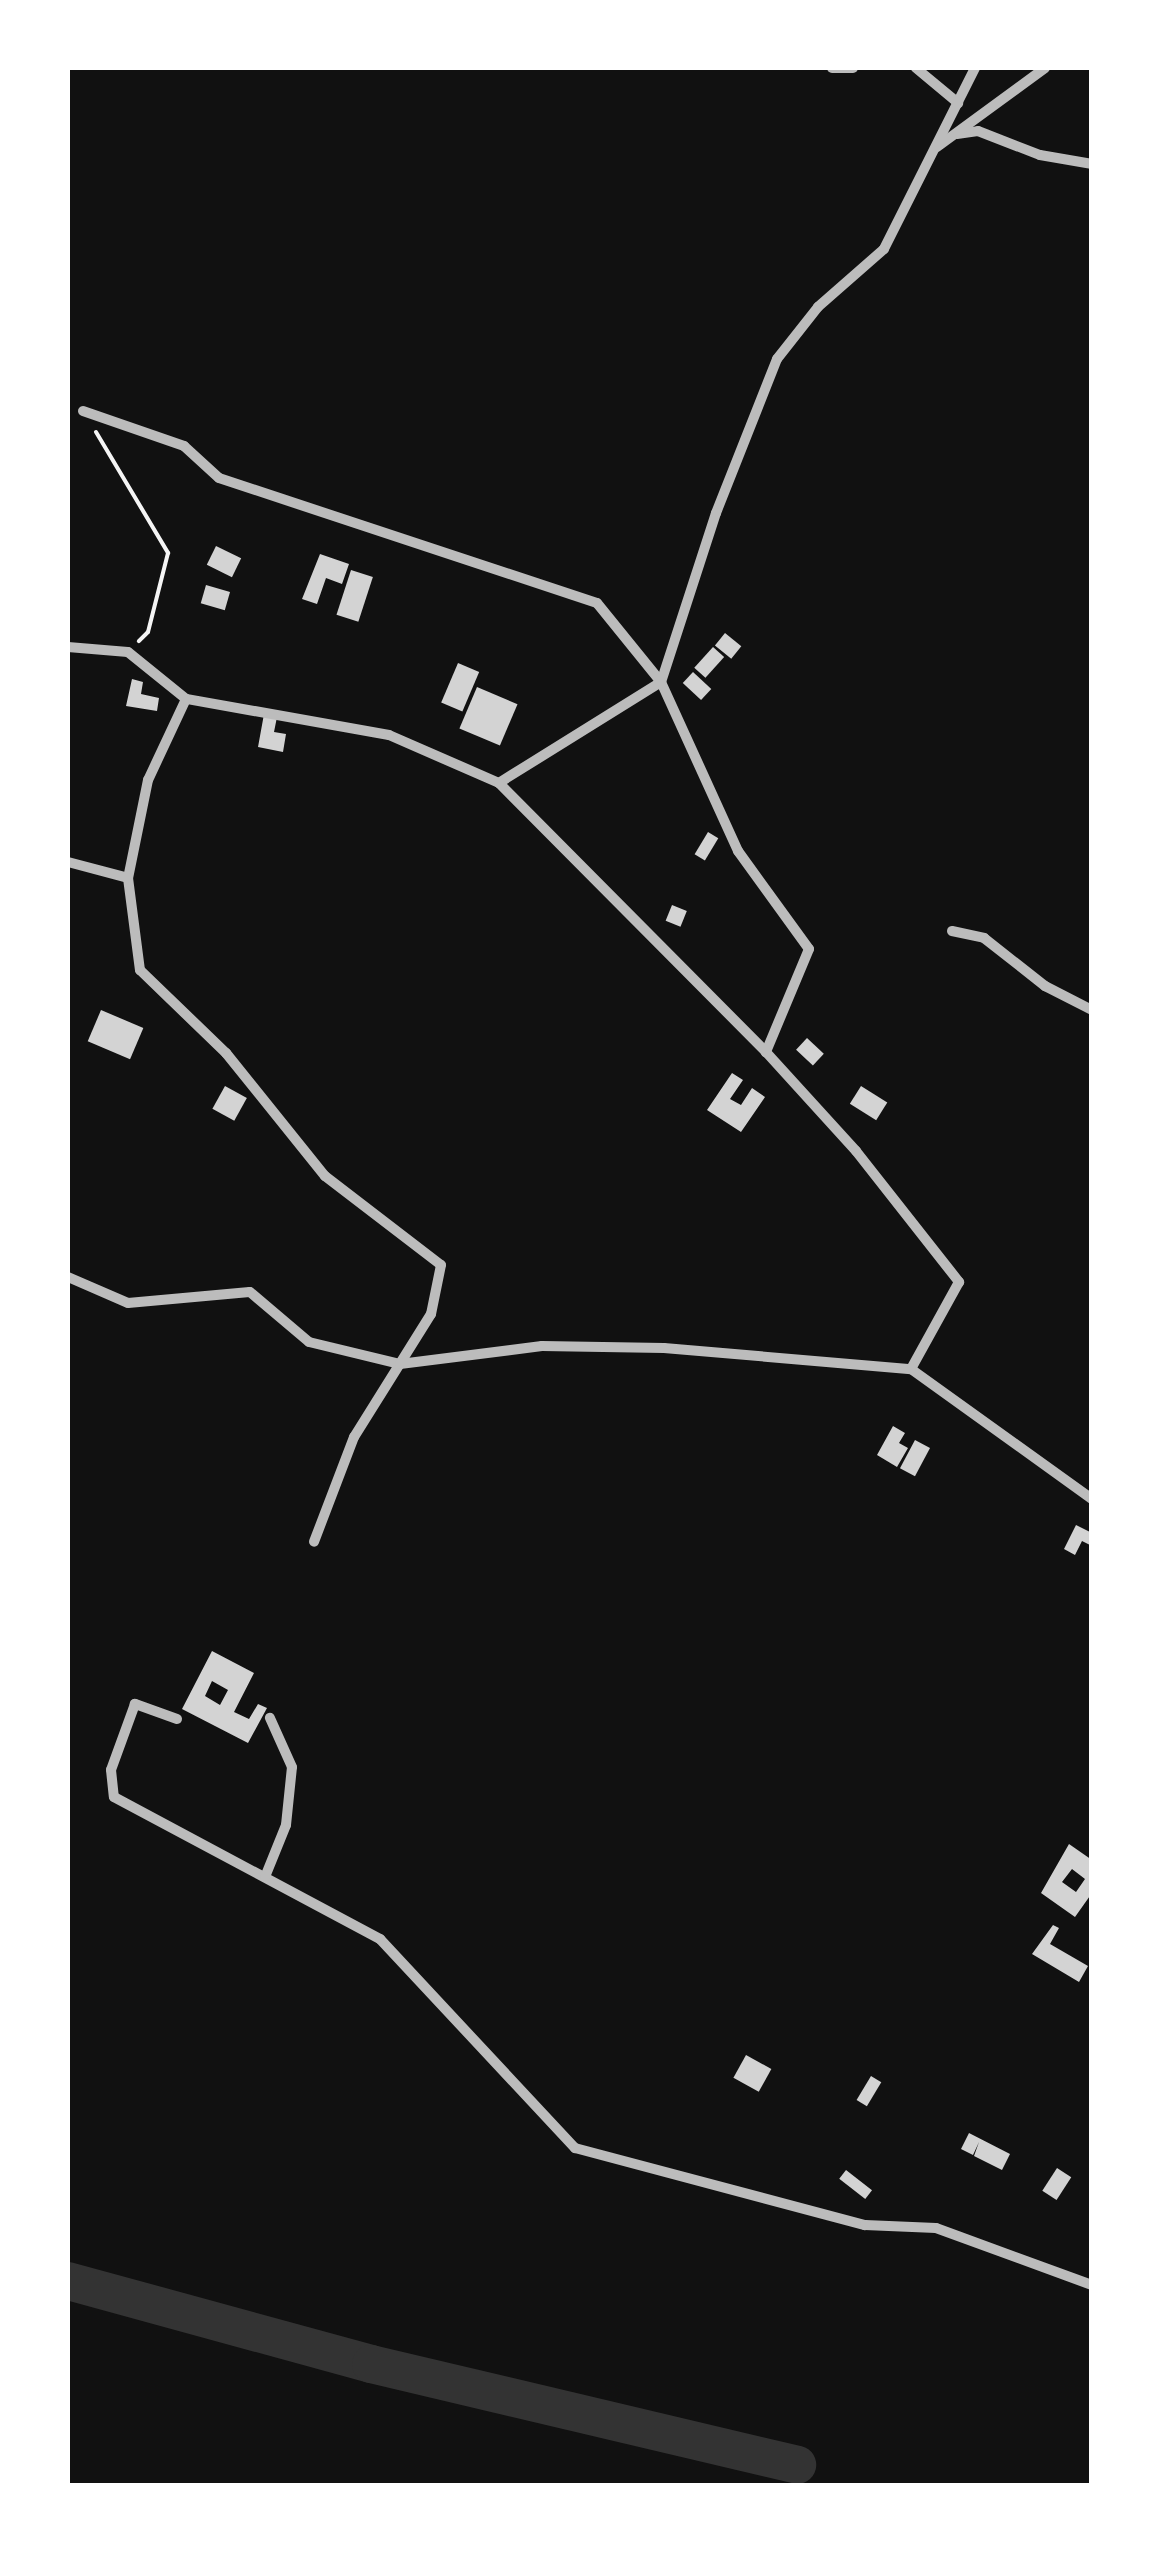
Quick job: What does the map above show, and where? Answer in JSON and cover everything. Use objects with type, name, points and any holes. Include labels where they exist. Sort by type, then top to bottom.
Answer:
[{"type":"street","points":[[832,68],[853,68]]},
{"type":"street","points":[[916,68],[958,103]]},
{"type":"street","points":[[500,783],[661,682],[716,514],[776,359],[818,307],[884,249],[976,68]]},
{"type":"street","points":[[936,148],[1044,68]]},
{"type":"street","points":[[957,134],[978,131],[1050,158],[1092,164]]},
{"type":"street","points":[[83,411],[184,446],[219,478],[597,603],[661,682],[738,852],[809,949],[766,1052]]},
{"type":"street","points":[[68,647],[128,652],[186,699],[389,735],[500,783],[766,1052],[856,1151],[958,1282],[912,1369]]},
{"type":"street","points":[[186,699],[148,780],[128,878],[140,970],[226,1053],[325,1176],[441,1265],[431,1314],[354,1437],[314,1542]]},
{"type":"street","points":[[68,862],[128,878]]},
{"type":"street","points":[[952,931],[984,938],[1045,986],[1092,1010]]},
{"type":"street","points":[[68,1276],[128,1303],[250,1292],[309,1342],[400,1364],[542,1346],[912,1369],[1092,1499]]},
{"type":"street","points":[[177,1719],[135,1704],[111,1770],[114,1797],[380,1939],[575,2148],[865,2225],[936,2228],[1092,2286]]},
{"type":"street","points":[[265,1877],[286,1825],[292,1767],[270,1718]]},
{"type":"path","points":[[83,411],[168,552],[148,632],[128,652]]},
{"type":"building","points":[[216,546],[241,558],[232,577],[207,565]]},
{"type":"building","points":[[320,554],[349,564],[342,584],[326,578],[317,604],[302,599]]},
{"type":"building","points":[[351,570],[373,577],[358,622],[336,615]]},
{"type":"building","points":[[206,585],[230,592],[225,610],[201,603]]},
{"type":"building","points":[[725,633],[741,646],[731,659],[715,645]]},
{"type":"building","points":[[713,647],[724,657],[705,678],[694,668]]},
{"type":"building","points":[[458,663],[479,672],[462,712],[441,703]]},
{"type":"building","points":[[693,672],[711,689],[701,700],[683,683]]},
{"type":"building","points":[[132,679],[143,682],[141,694],[159,698],[157,711],[126,706]]},
{"type":"building","points":[[477,687],[518,704],[500,746],[459,728]]},
{"type":"building","points":[[264,714],[277,717],[274,732],[286,734],[283,752],[258,747]]},
{"type":"building","points":[[708,832],[718,838],[705,860],[695,854]]},
{"type":"building","points":[[672,905],[687,911],[680,927],[666,921]]},
{"type":"building","points":[[101,1010],[143,1028],[130,1059],[88,1041]]},
{"type":"building","points":[[807,1038],[824,1054],[813,1065],[796,1050]]},
{"type":"building","points":[[732,1073],[743,1080],[730,1099],[741,1105],[752,1088],[765,1097],[741,1132],[707,1110]]},
{"type":"building","points":[[225,1086],[247,1098],[234,1121],[212,1109]]},
{"type":"building","points":[[861,1086],[887,1102],[876,1120],[850,1104]]},
{"type":"building","points":[[893,1426],[905,1433],[899,1443],[908,1448],[897,1467],[877,1455]]},
{"type":"building","points":[[915,1440],[930,1448],[915,1476],[900,1468]]},
{"type":"building","points":[[1076,1525],[1092,1533],[1092,1546],[1082,1541],[1075,1555],[1064,1549]]},
{"type":"building","points":[[212,1651],[254,1673],[234,1712],[249,1719],[258,1704],[267,1708],[248,1743],[182,1709]],"holes":[[[212,1681],[228,1690],[220,1705],[205,1696]]]},
{"type":"building","points":[[1069,1844],[1092,1860],[1092,1893],[1075,1917],[1041,1893]],"holes":[[[1072,1869],[1085,1879],[1076,1892],[1062,1882]]]},
{"type":"building","points":[[1053,1925],[1059,1928],[1050,1944],[1088,1966],[1079,1982],[1032,1954]]},
{"type":"building","points":[[746,2055],[771,2069],[759,2092],[733,2078]]},
{"type":"building","points":[[871,2076],[881,2082],[867,2106],[857,2100]]},
{"type":"building","points":[[969,2133],[1010,2154],[1002,2170],[974,2156],[979,2142],[973,2155],[961,2149]]},
{"type":"building","points":[[1057,2168],[1071,2177],[1057,2200],[1042,2191]]},
{"type":"building","points":[[846,2170],[872,2190],[865,2199],[839,2179]]},
{"type":"waterway","points":[[68,2281],[371,2364],[797,2465]]}]
